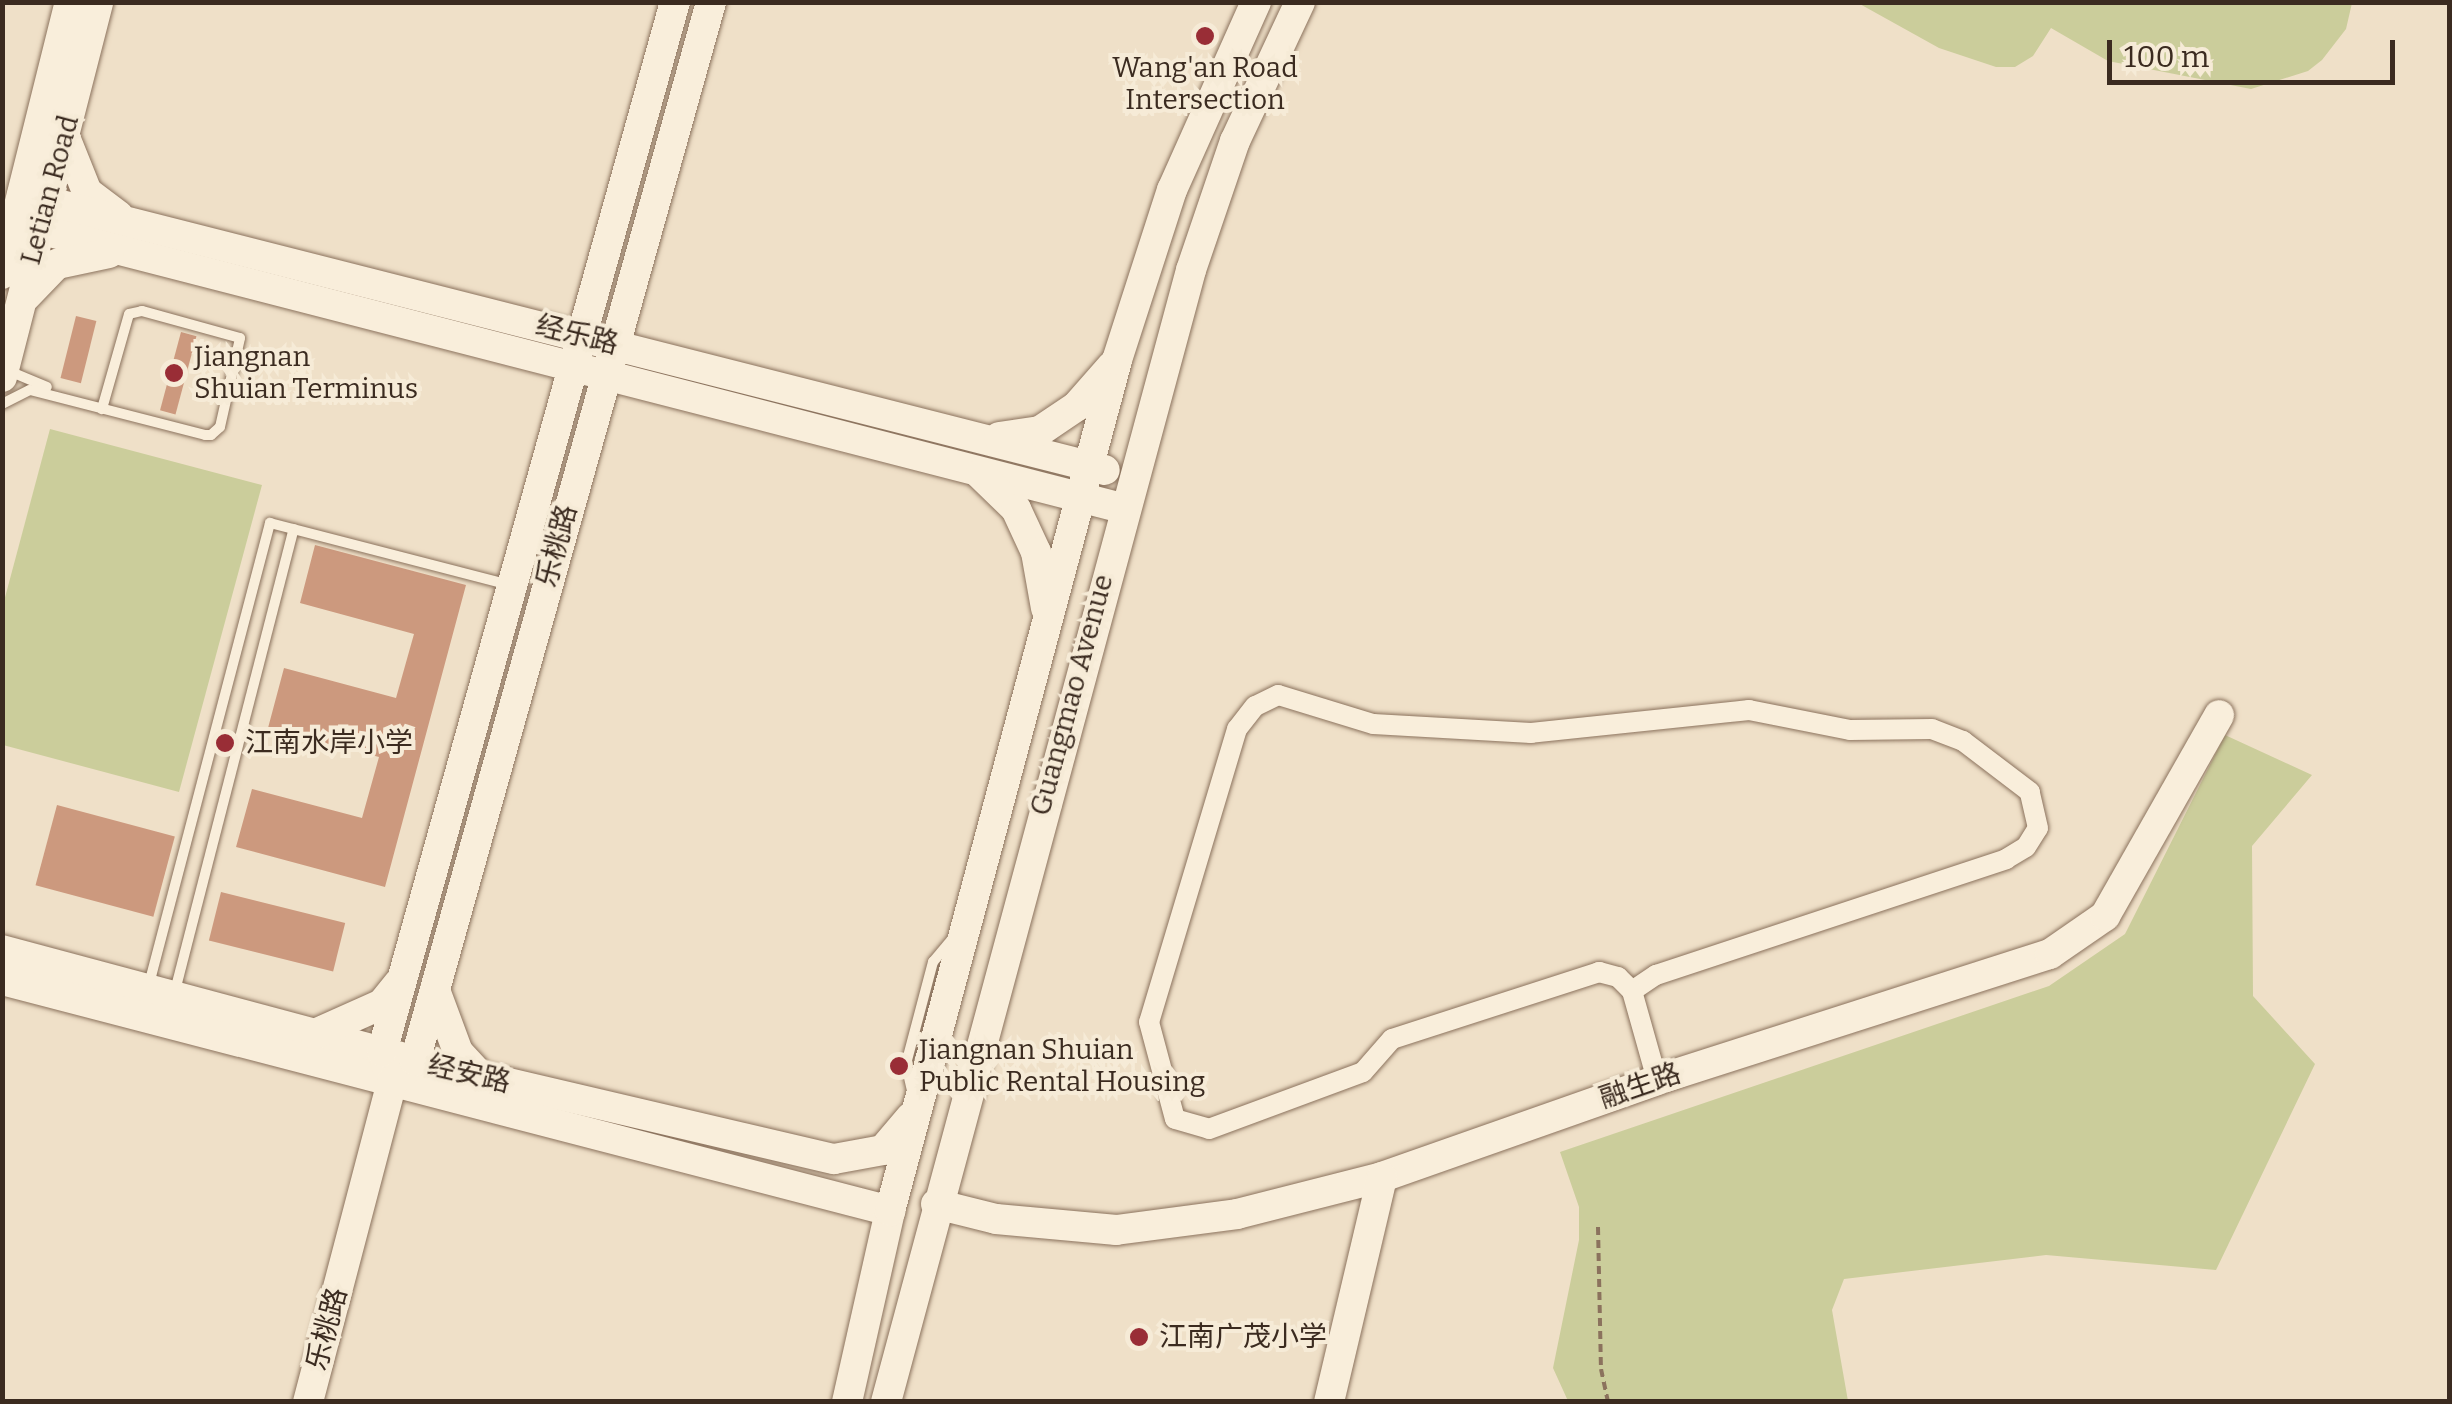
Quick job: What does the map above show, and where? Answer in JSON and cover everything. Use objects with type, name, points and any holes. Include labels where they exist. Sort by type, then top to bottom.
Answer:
[{"type":"main road","name":"Letian Road","points":[[4,369],[21,302],[31,213],[70,2]]},
{"type":"main road","name":"Letian Road","points":[[2,274],[64,136],[98,2]]},
{"type":"main road","name":"乐桃路","points":[[382,1052],[578,335],[674,2]]},
{"type":"main road","name":"乐桃路","points":[[416,1061],[603,376],[711,2]]},
{"type":"main road","name":"Guangmao Avenue","points":[[846,1402],[890,1211],[1117,360],[1172,190],[1256,2]]},
{"type":"main road","name":"Guangmao Avenue","points":[[890,1391],[936,1204],[1122,508],[1235,141],[1300,2]]},
{"type":"main road","points":[[64,136],[87,192],[130,222]]},
{"type":"main road","name":"经乐路","points":[[31,213],[130,222],[1132,476]]},
{"type":"main road","name":"经乐路","points":[[31,213],[130,253],[1122,508]]},
{"type":"main road","points":[[21,302],[58,264],[91,253],[130,253]]},
{"type":"main road","points":[[985,439],[1040,431],[1077,406],[1117,360]]},
{"type":"main road","points":[[978,472],[1016,509],[1036,552],[1047,618]]},
{"type":"main road","name":"融生路","points":[[936,1204],[996,1219],[1116,1230],[1238,1214],[1382,1177],[1657,1080],[2050,954],[2105,916],[2219,715]]},
{"type":"main road","points":[[1007,768],[1031,750],[1045,757],[1050,780]]},
{"type":"main road","name":"经安路","points":[[10,950],[416,1061],[834,1159],[882,1150],[919,1106]]},
{"type":"main road","name":"经安路","points":[[2,980],[890,1211]]},
{"type":"main road","points":[[315,1034],[382,1004],[401,981]]},
{"type":"main road","points":[[435,990],[458,1052],[480,1076]]},
{"type":"main road","points":[[382,1052],[392,1082],[416,1061]]},
{"type":"main road","name":"乐桃路","points":[[308,1402],[392,1082]]},
{"type":"main road","points":[[1329,1402],[1382,1177]]},
{"type":"main road","points":[[836,1402],[855,1360]]},
{"type":"street","points":[[1632,991],[1656,975],[2006,859],[2026,848],[2038,828],[2030,792],[1963,740],[1932,729],[1850,730],[1748,710],[1532,734],[1373,724],[1278,695],[1255,706],[1237,729],[1149,1022],[1174,1119],[1209,1128],[1363,1072],[1392,1039],[1562,979],[1599,972],[1632,991],[1657,1080]]},
{"type":"lane","points":[[2,404],[30,390],[102,409],[211,435],[220,427],[240,338],[136,312],[125,320],[102,409]]},
{"type":"lane","points":[[4,369],[16,378],[87,398],[108,387]]},
{"type":"lane","points":[[161,994],[270,523],[510,586]]},
{"type":"lane","points":[[161,994],[294,529]]},
{"type":"path","points":[[1598,1227],[1600,1368],[1608,1402]]},
{"type":"green space","points":[[1858,3],[2352,3],[2346,29],[2322,60],[2308,71],[2251,89],[2108,61],[2051,28],[2033,56],[2015,67],[1996,67],[1939,48]]},
{"type":"green space","points":[[50,429],[262,485],[179,792],[3,745],[3,605]]},
{"type":"green space","points":[[2225,735],[2312,775],[2252,846],[2253,996],[2315,1064],[2216,1270],[2046,1255],[1844,1279],[1832,1310],[1848,1401],[1568,1401],[1553,1368],[1579,1240],[1579,1207],[1560,1152],[2049,986],[2125,934]]},
{"type":"building","points":[[76,316],[96,321],[81,383],[61,378]]},
{"type":"building","points":[[181,332],[196,336],[175,414],[160,410]]},
{"type":"building","points":[[315,545],[466,585],[385,887],[236,847],[252,789],[362,818],[379,757],[268,728],[284,668],[396,698],[414,634],[300,603]]},
{"type":"building","points":[[57,805],[175,837],[153,917],[36,885]]},
{"type":"building","points":[[221,892],[345,923],[333,971],[209,941]]},
{"type":"place","name":"Wang'an Road Intersection","points":[[1205,36]]},
{"type":"place","name":"Jiangnan Shuian Terminus","points":[[174,373]]},
{"type":"place","name":"江南水岸小学","points":[[225,743]]},
{"type":"place","name":"Jiangnan Shuian Public Rental Housing","points":[[899,1066]]},
{"type":"place","name":"江南广茂小学","points":[[1139,1337]]}]
